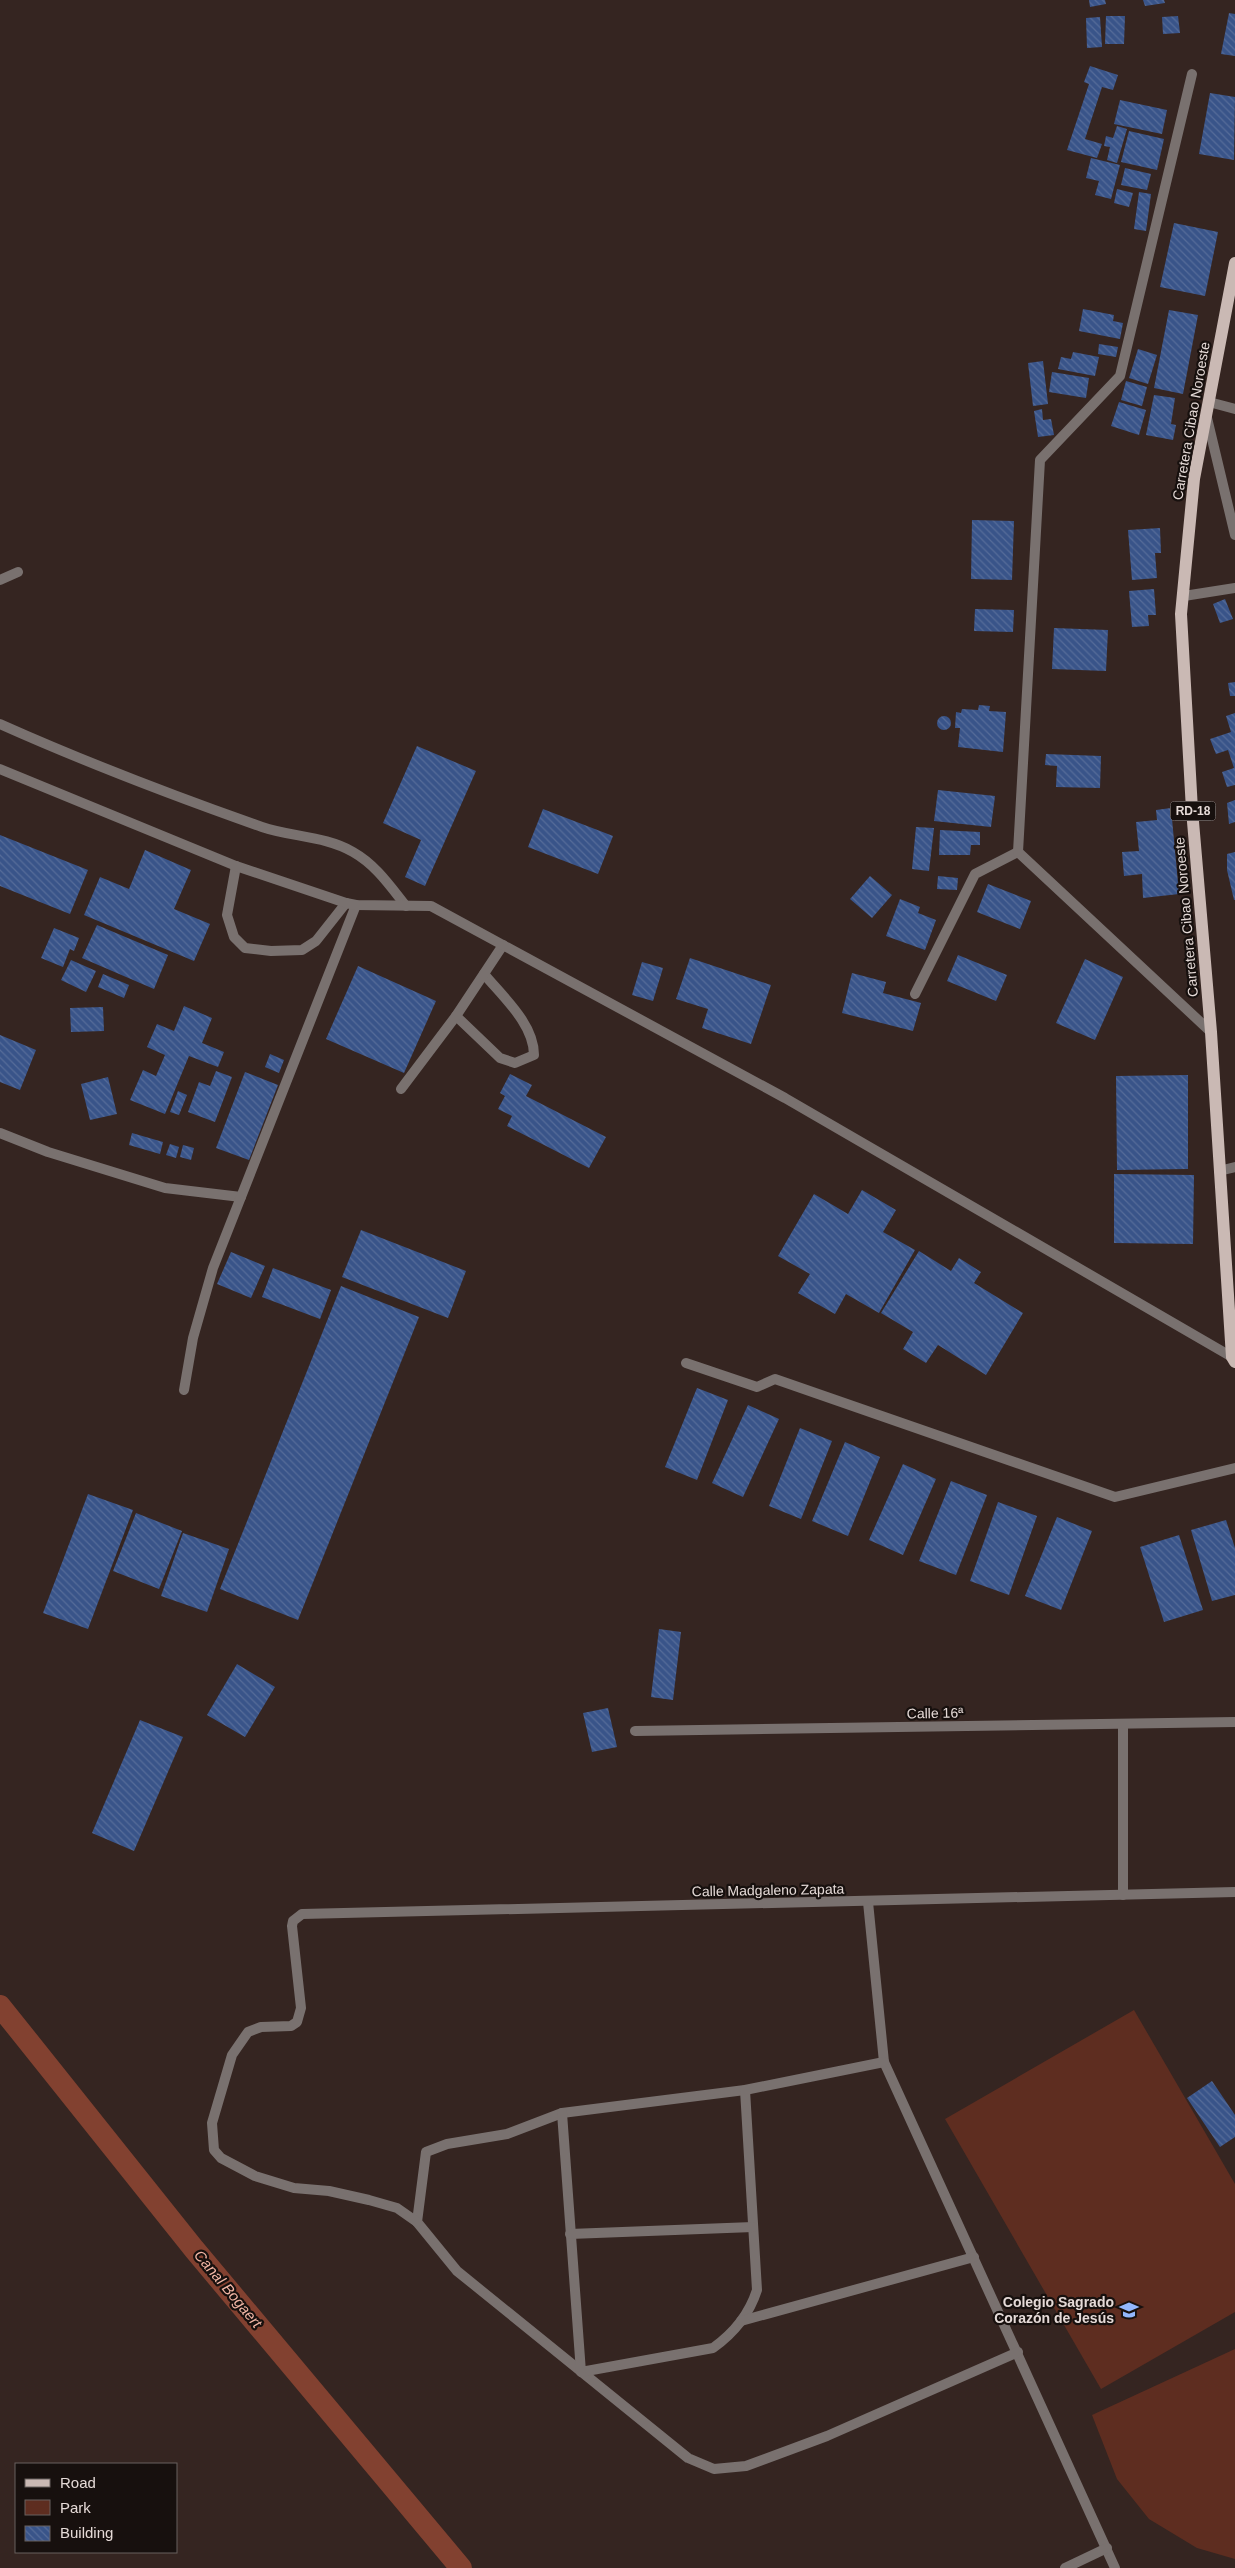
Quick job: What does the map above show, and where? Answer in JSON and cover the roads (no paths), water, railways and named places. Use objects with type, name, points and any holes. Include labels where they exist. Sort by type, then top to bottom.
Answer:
[{"type":"main road","name":"Carretera Cibao Noroeste","points":[[1233,1360],[1211,1032],[1191,790],[1181,614],[1194,479],[1235,263]]},
{"type":"street","points":[[1018,852],[1040,460],[1120,376],[1192,74]]},
{"type":"street","points":[[1210,402],[1235,409]]},
{"type":"street","points":[[1207,418],[1235,535]]},
{"type":"street","points":[[0,580],[18,572]]},
{"type":"street","points":[[1184,596],[1235,588]]},
{"type":"street","points":[[0,724],[216,811],[275,831],[319,840],[352,851],[377,869],[406,906]]},
{"type":"street","points":[[0,769],[236,866],[350,904],[431,906],[785,1098],[1233,1360]]},
{"type":"street","points":[[915,994],[975,874],[1018,852]]},
{"type":"street","points":[[1018,852],[1211,1032]]},
{"type":"street","points":[[236,866],[227,915],[234,936],[245,948],[271,951],[302,950],[316,941],[350,904]]},
{"type":"street","points":[[184,1390],[193,1338],[205,1293],[350,904]]},
{"type":"street","points":[[401,1089],[456,1016],[503,945]]},
{"type":"street","points":[[456,1016],[500,1058],[515,1063],[534,1055],[534,1041],[516,1012],[484,974]]},
{"type":"street","points":[[0,1134],[48,1152],[165,1188],[241,1197]]},
{"type":"street","points":[[1219,1171],[1235,1167]]},
{"type":"street","points":[[686,1363],[757,1387],[775,1379],[1115,1497],[1235,1468]]},
{"type":"street","name":"Calle 16ª","points":[[635,1731],[1235,1722]]},
{"type":"street","points":[[1123,1724],[1123,1895]]},
{"type":"street","name":"Calle Madgaleno Zapata","points":[[417,2222],[397,2208],[369,2200],[329,2190],[294,2188],[255,2176],[221,2158],[214,2150],[212,2123],[232,2055],[248,2032],[261,2027],[291,2026],[297,2022],[301,2008],[292,1926],[293,1921],[302,1914],[1235,1892]]},
{"type":"street","points":[[868,1902],[884,2062],[1115,2568]]},
{"type":"street","points":[[884,2062],[745,2090],[562,2113],[507,2134],[447,2144],[426,2152],[417,2222],[457,2271],[688,2458],[714,2468],[746,2466],[828,2436],[1018,2352]]},
{"type":"street","points":[[581,2372],[713,2348],[730,2336],[752,2307],[757,2290],[745,2090]]},
{"type":"street","points":[[562,2113],[581,2372]]},
{"type":"street","points":[[570,2234],[753,2227]]},
{"type":"street","points":[[741,2321],[974,2257]]},
{"type":"street","points":[[1065,2568],[1107,2548]]},
{"type":"waterway","name":"Canal Bogaert","points":[[0,2006],[194,2249],[461,2568]]},
{"type":"place","name":"Colegio Sagrado Corazón de Jesús","points":[[1129,2310]]}]
